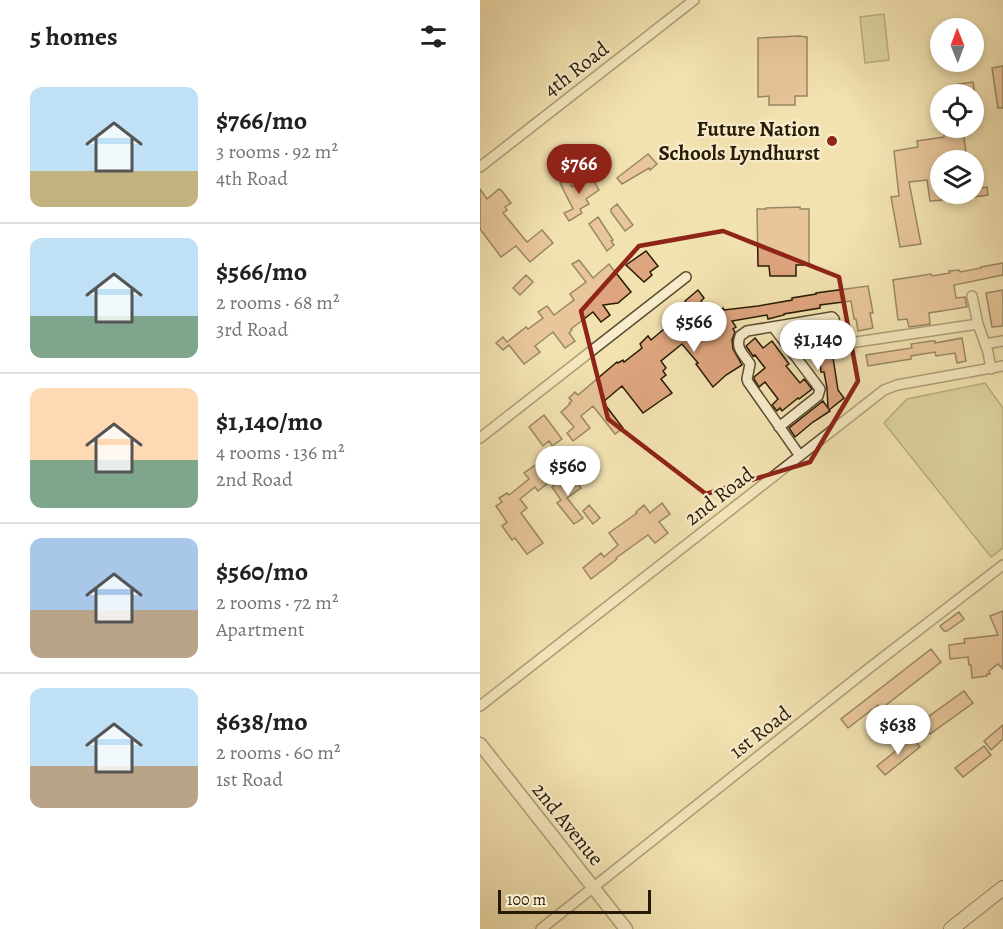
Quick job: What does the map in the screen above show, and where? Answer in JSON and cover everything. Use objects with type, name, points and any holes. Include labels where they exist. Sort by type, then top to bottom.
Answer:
[{"type":"main road","points":[[952,929],[1003,888]]},
{"type":"street","name":"4th Road","points":[[480,167],[694,0]]},
{"type":"street","points":[[480,438],[687,277]]},
{"type":"street","points":[[972,296],[991,369]]},
{"type":"street","points":[[800,456],[748,382],[750,364],[740,351],[738,345],[740,336],[747,332],[832,317],[840,342],[843,344],[978,324]]},
{"type":"street","points":[[774,328],[820,389],[818,396],[779,427]]},
{"type":"street","points":[[985,344],[1003,341]]},
{"type":"street","name":"2nd Road","points":[[480,705],[891,386],[1003,366]]},
{"type":"street","name":"1st Road","points":[[541,929],[868,669],[1003,565]]},
{"type":"street","name":"2nd Avenue","points":[[480,744],[626,929]]},
{"type":"highlighted area","points":[[723,231],[839,277],[858,381],[810,462],[706,494],[608,419],[581,311],[639,246]]},
{"type":"green space","points":[[884,14],[889,60],[865,63],[860,17]]},
{"type":"green space","points":[[985,383],[1003,408],[1003,548],[991,557],[884,423],[907,399]]},
{"type":"building","points":[[807,37],[807,96],[795,96],[795,105],[769,105],[769,96],[758,97],[758,38]]},
{"type":"building","points":[[1003,66],[1003,108],[998,108],[992,68]]},
{"type":"building","points":[[964,138],[966,150],[930,150],[930,201],[927,180],[909,182],[921,244],[900,247],[891,197],[899,196],[894,151],[918,147],[917,141]]},
{"type":"building","points":[[648,154],[657,164],[622,184],[617,178]]},
{"type":"building","points":[[591,176],[599,190],[586,199],[589,204],[580,209],[582,213],[569,221],[564,213],[573,209],[560,183],[568,178],[572,187]]},
{"type":"building","points":[[984,187],[987,187],[988,195],[984,196]]},
{"type":"building","points":[[480,189],[487,199],[499,189],[502,191],[511,203],[505,207],[507,210],[503,213],[527,242],[542,230],[553,243],[530,262],[516,246],[501,257],[480,229]]},
{"type":"building","points":[[617,204],[633,225],[625,231],[611,212]]},
{"type":"building","points":[[800,207],[800,209],[809,209],[809,265],[796,265],[796,276],[770,276],[769,266],[758,266],[757,209]]},
{"type":"building","points":[[598,217],[613,240],[611,241],[614,245],[607,251],[589,224]]},
{"type":"building","points":[[646,251],[658,266],[650,272],[652,275],[644,282],[626,265]]},
{"type":"building","points":[[579,260],[593,278],[609,264],[631,292],[618,303],[603,305],[610,315],[601,322],[593,312],[571,329],[569,333],[575,341],[565,348],[553,332],[535,346],[540,352],[524,364],[509,345],[503,350],[496,343],[503,337],[507,342],[526,327],[528,329],[543,318],[538,312],[547,306],[554,315],[574,300],[570,294],[586,282],[572,264]]},
{"type":"building","points":[[1003,263],[1003,275],[954,285],[956,298],[965,297],[967,307],[929,313],[930,324],[909,327],[907,319],[898,320],[893,280],[931,274],[932,276],[950,273],[949,271],[959,270],[960,272]]},
{"type":"building","points":[[526,275],[533,282],[520,295],[513,288]]},
{"type":"building","points":[[868,286],[873,328],[858,331],[851,301],[820,305],[820,308],[768,319],[767,315],[732,321],[736,327],[733,329],[735,332],[732,340],[733,349],[742,365],[713,387],[696,364],[698,363],[682,344],[661,361],[666,368],[663,371],[666,375],[661,379],[672,393],[643,413],[622,386],[603,402],[623,428],[615,434],[593,406],[581,416],[590,428],[573,441],[567,433],[574,427],[561,412],[572,401],[569,398],[575,392],[578,395],[617,362],[623,360],[624,362],[642,348],[640,344],[648,336],[651,340],[664,329],[668,335],[685,322],[682,319],[693,311],[685,301],[698,290],[704,298],[701,301],[711,316],[723,308],[724,310],[758,306],[816,293]]},
{"type":"building","points":[[1003,290],[1003,326],[992,327],[986,293]]},
{"type":"building","points":[[828,325],[838,390],[844,398],[795,437],[789,428],[823,401],[828,408],[827,388],[824,372],[821,372],[819,350],[801,353],[788,331]]},
{"type":"building","points":[[755,338],[763,348],[772,341],[789,364],[786,366],[800,383],[804,379],[812,389],[782,411],[780,408],[777,411],[772,405],[778,399],[765,382],[759,387],[754,379],[765,368],[746,346]]},
{"type":"building","points":[[962,338],[966,361],[957,363],[955,353],[936,356],[935,352],[911,356],[911,359],[868,366],[866,355],[912,348],[911,344],[931,341],[935,343]]},
{"type":"building","points":[[544,415],[562,439],[552,446],[549,441],[543,446],[529,427]]},
{"type":"building","points":[[540,462],[553,479],[538,491],[535,487],[520,499],[527,508],[521,513],[543,543],[527,554],[515,538],[512,540],[502,526],[507,522],[496,506],[502,502],[499,498],[507,493],[509,495],[529,479],[524,473]]},
{"type":"building","points":[[570,474],[581,488],[567,498],[583,518],[574,524],[557,503],[561,500],[552,487]]},
{"type":"building","points":[[662,503],[670,514],[659,522],[668,533],[655,543],[648,535],[591,579],[583,568],[601,553],[604,557],[618,545],[609,533],[637,513],[644,505],[650,513]]},
{"type":"building","points":[[589,505],[600,518],[593,524],[583,511]]},
{"type":"building","points":[[1003,611],[1003,669],[998,664],[989,671],[990,674],[987,676],[972,678],[968,657],[950,659],[949,645],[965,643],[964,639],[998,635],[990,616]]},
{"type":"building","points":[[959,612],[964,619],[944,631],[940,626]]},
{"type":"building","points":[[931,649],[941,662],[881,709],[878,705],[848,728],[841,719]]},
{"type":"building","points":[[964,691],[973,703],[930,734],[921,722]]},
{"type":"building","points":[[1003,725],[1003,739],[991,750],[984,741]]},
{"type":"building","points":[[912,738],[920,747],[885,775],[877,766]]},
{"type":"building","points":[[984,746],[991,755],[963,777],[955,768]]},
{"type":"place","name":"Future Nation Schools Lyndhurst","points":[[832,141]]}]
